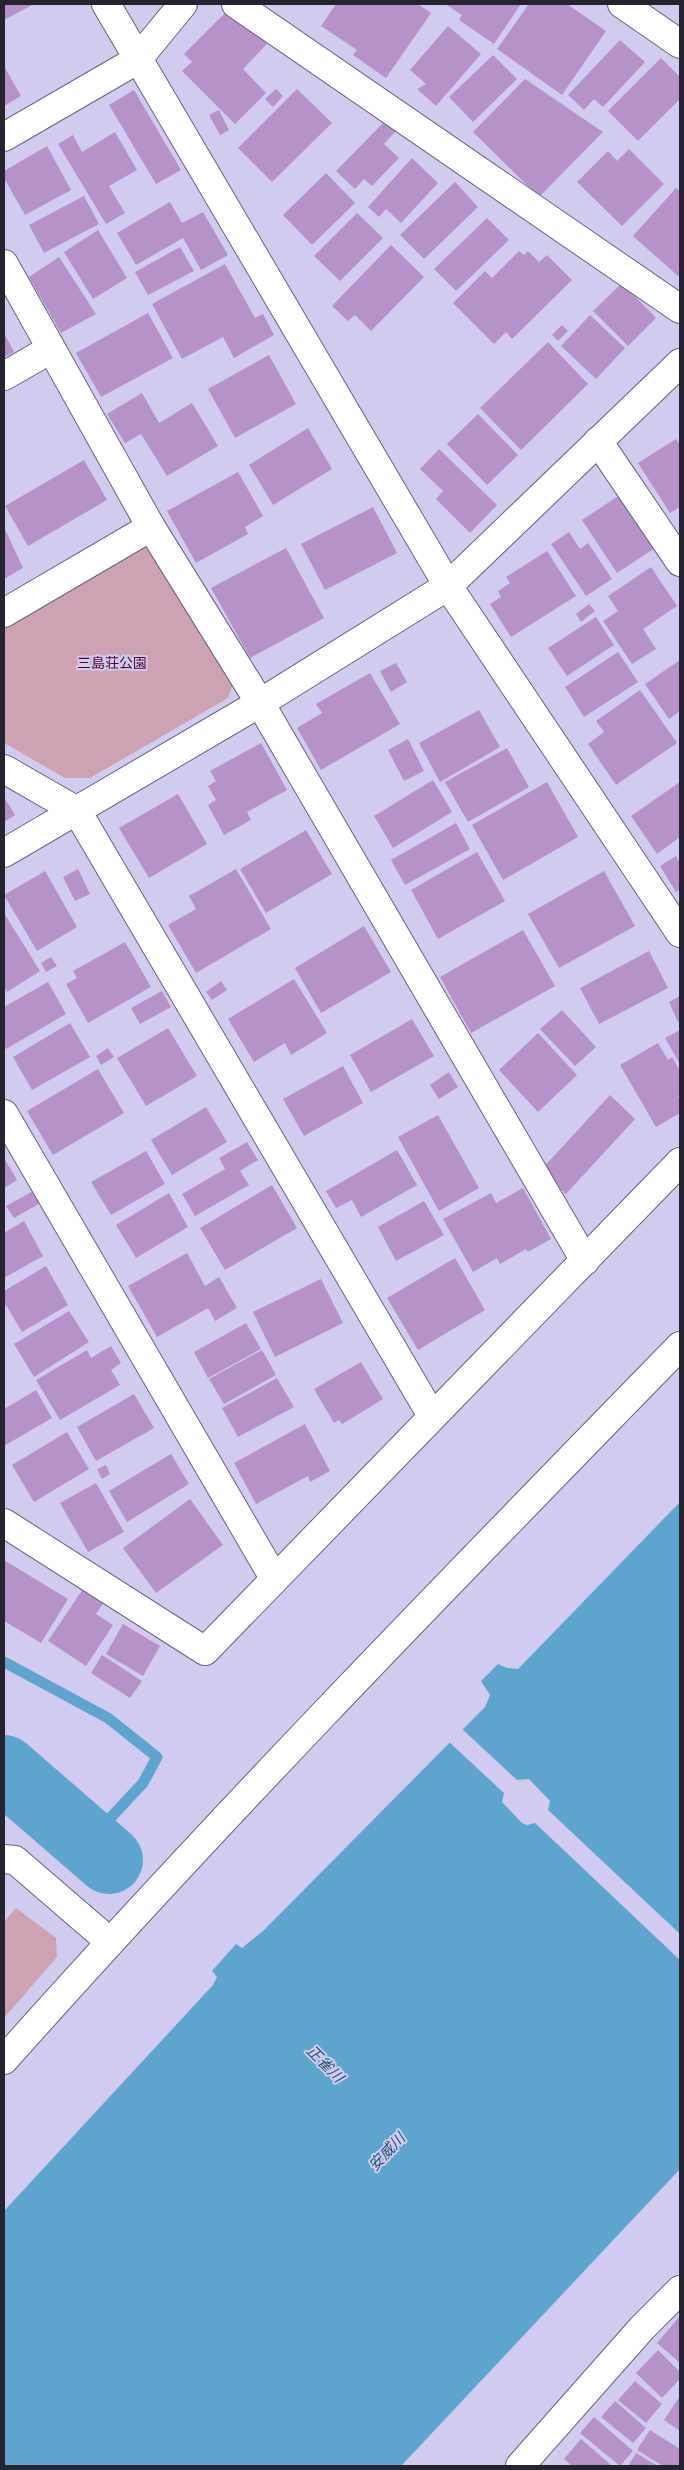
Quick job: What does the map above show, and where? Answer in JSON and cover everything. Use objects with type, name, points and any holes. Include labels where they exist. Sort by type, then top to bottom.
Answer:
[{"type":"street","points":[[106,4],[137,60],[448,586],[680,933]]},
{"type":"street","points":[[4,137],[137,60],[183,4]]},
{"type":"street","points":[[236,4],[680,309]]},
{"type":"street","points":[[622,4],[680,44]]},
{"type":"street","points":[[4,264],[151,527],[260,703],[585,1261]]},
{"type":"street","points":[[4,376],[51,349]]},
{"type":"street","points":[[4,853],[260,703],[448,586],[680,362]]},
{"type":"street","points":[[598,441],[680,562]]},
{"type":"street","points":[[4,613],[151,527]]},
{"type":"street","points":[[4,769],[77,811],[432,1416]]},
{"type":"street","points":[[4,1114],[274,1578]]},
{"type":"street","points":[[4,1523],[205,1651],[680,1162]]},
{"type":"street","points":[[4,2060],[110,1941],[374,1659],[680,1346]]},
{"type":"street","points":[[4,1860],[15,1860],[110,1941]]},
{"type":"street","points":[[520,2466],[642,2328],[680,2290]]},
{"type":"green space","name":"三島荘公園","points":[[145,544],[159,556],[234,682],[228,698],[90,778],[65,778],[4,743],[4,626]]},
{"type":"green space","points":[[16,1908],[56,1938],[57,1957],[4,2018],[4,1922]]},
{"type":"water","name":"安威川","points":[[680,1502],[680,2169],[401,2466],[4,2466],[4,2211],[213,1985],[217,1977],[212,1971],[236,1944],[242,1948],[264,1930],[485,1707],[490,1695],[481,1681],[498,1664],[507,1668],[518,1669]]},
{"type":"pier","points":[[461,1728],[517,1780],[529,1779],[550,1801],[548,1810],[680,1934],[680,1960],[535,1823],[527,1825],[522,1823],[502,1802],[504,1793],[448,1741]]},
{"type":"building","points":[[4,4],[34,4],[4,20]]},
{"type":"building","points":[[336,4],[418,4],[431,13],[386,78],[353,55],[357,50],[321,26]]},
{"type":"building","points":[[445,4],[521,4],[494,44],[459,20],[462,15]]},
{"type":"building","points":[[529,4],[567,4],[606,31],[562,95],[497,49]]},
{"type":"building","points":[[230,8],[267,44],[243,69],[266,93],[235,124],[182,71],[192,62],[184,54]]},
{"type":"building","points":[[448,26],[481,54],[436,106],[417,89],[426,84],[410,70]]},
{"type":"building","points":[[620,40],[645,62],[603,107],[594,99],[584,110],[568,95]]},
{"type":"building","points":[[493,55],[517,79],[473,122],[449,97]]},
{"type":"building","points":[[661,58],[680,77],[680,99],[638,141],[608,111]]},
{"type":"building","points":[[4,66],[21,96],[4,106]]},
{"type":"building","points":[[525,79],[603,132],[539,197],[473,132]]},
{"type":"building","points":[[276,89],[283,96],[273,107],[265,99]]},
{"type":"building","points":[[297,89],[332,123],[272,182],[238,148]]},
{"type":"building","points":[[134,90],[181,170],[156,184],[109,105]]},
{"type":"building","points":[[219,110],[229,130],[220,135],[209,115]]},
{"type":"building","points":[[385,121],[396,131],[384,144],[399,158],[372,186],[364,179],[355,189],[336,171]]},
{"type":"building","points":[[115,132],[137,170],[109,186],[125,213],[106,224],[58,144],[73,135],[82,152]]},
{"type":"building","points":[[47,146],[71,190],[25,215],[4,178],[4,171]]},
{"type":"building","points":[[629,149],[664,184],[622,226],[577,182],[608,151],[617,161]]},
{"type":"building","points":[[412,158],[438,183],[401,223],[386,209],[379,217],[368,207]]},
{"type":"building","points":[[326,173],[355,203],[312,245],[283,215]]},
{"type":"building","points":[[455,182],[478,207],[424,259],[400,235]]},
{"type":"building","points":[[676,188],[680,191],[680,274],[678,276],[633,236]]},
{"type":"building","points":[[84,196],[99,224],[44,253],[29,225]]},
{"type":"building","points":[[170,202],[182,223],[203,212],[228,255],[201,270],[183,238],[136,265],[117,233]]},
{"type":"building","points":[[357,213],[383,238],[340,281],[314,256]]},
{"type":"building","points":[[487,218],[509,240],[456,291],[434,269]]},
{"type":"building","points":[[98,230],[127,278],[93,299],[64,252]]},
{"type":"building","points":[[391,245],[424,277],[371,331],[355,315],[348,321],[332,306]]},
{"type":"building","points":[[180,247],[194,271],[148,295],[135,272]]},
{"type":"building","points":[[519,251],[524,255],[528,251],[539,262],[547,255],[572,280],[512,339],[506,332],[494,344],[453,303],[485,271],[492,278]]},
{"type":"building","points":[[59,257],[96,314],[61,333],[29,277]]},
{"type":"building","points":[[225,264],[255,318],[263,314],[274,335],[234,358],[223,337],[182,359],[152,304]]},
{"type":"building","points":[[622,283],[656,318],[628,346],[593,311]]},
{"type":"building","points":[[148,313],[173,358],[101,397],[76,353]]},
{"type":"building","points":[[590,315],[625,348],[596,379],[561,346]]},
{"type":"building","points":[[562,325],[568,331],[558,341],[552,335]]},
{"type":"building","points":[[4,333],[14,352],[4,357]]},
{"type":"building","points":[[548,342],[588,384],[521,450],[480,408]]},
{"type":"building","points":[[269,355],[296,404],[235,438],[208,389]]},
{"type":"building","points":[[142,393],[159,423],[192,403],[218,446],[167,476],[141,434],[125,443],[107,414]]},
{"type":"building","points":[[478,414],[518,455],[487,485],[447,444]]},
{"type":"building","points":[[308,428],[332,469],[273,505],[249,465]]},
{"type":"building","points":[[676,439],[680,445],[680,507],[670,513],[638,463]]},
{"type":"building","points":[[439,449],[497,505],[470,533],[436,499],[443,491],[420,469]]},
{"type":"building","points":[[84,460],[107,500],[28,546],[5,506]]},
{"type":"building","points":[[238,472],[263,516],[245,527],[248,534],[196,563],[167,511]]},
{"type":"building","points":[[620,495],[655,548],[617,573],[582,520]]},
{"type":"building","points":[[373,507],[397,553],[325,590],[301,544]]},
{"type":"building","points":[[4,527],[23,568],[4,579]]},
{"type":"building","points":[[569,532],[580,549],[588,543],[612,579],[586,596],[551,544]]},
{"type":"building","points":[[286,548],[324,618],[250,658],[211,588]]},
{"type":"building","points":[[547,551],[576,596],[511,637],[490,604],[501,597],[498,591],[510,583],[506,577]]},
{"type":"building","points":[[651,567],[677,606],[643,629],[656,649],[632,664],[603,621],[618,611],[608,596]]},
{"type":"building","points":[[589,604],[595,611],[581,622],[576,614]]},
{"type":"building","points":[[596,617],[614,645],[567,676],[548,648]]},
{"type":"building","points":[[618,652],[638,682],[584,717],[565,687]]},
{"type":"building","points":[[680,660],[680,711],[669,719],[645,684]]},
{"type":"building","points":[[396,663],[407,682],[391,692],[380,671]]},
{"type":"building","points":[[370,673],[400,724],[321,770],[297,728],[322,713],[316,704]]},
{"type":"building","points":[[640,690],[677,743],[616,785],[588,744],[604,732],[596,721]]},
{"type":"building","points":[[479,710],[500,747],[440,782],[419,743]]},
{"type":"building","points":[[408,739],[424,771],[404,781],[388,750]]},
{"type":"building","points":[[261,743],[287,790],[247,812],[251,820],[224,835],[208,805],[216,800],[208,786],[216,781],[210,771]]},
{"type":"building","points":[[507,748],[529,787],[468,822],[445,782]]},
{"type":"building","points":[[433,780],[452,812],[393,848],[374,816]]},
{"type":"building","points":[[547,782],[578,837],[503,880],[472,825]]},
{"type":"building","points":[[680,782],[680,837],[657,854],[631,816]]},
{"type":"building","points":[[178,794],[207,844],[149,878],[119,828]]},
{"type":"building","points":[[4,797],[15,815],[4,822]]},
{"type":"building","points":[[456,823],[470,849],[405,885],[391,860]]},
{"type":"building","points":[[306,830],[332,874],[266,913],[240,869]]},
{"type":"building","points":[[477,852],[505,901],[438,939],[411,890]]},
{"type":"building","points":[[676,856],[680,863],[680,889],[676,892],[660,866]]},
{"type":"building","points":[[78,869],[90,894],[75,901],[63,877]]},
{"type":"building","points":[[236,869],[271,929],[196,973],[168,925],[196,909],[189,896]]},
{"type":"building","points":[[45,871],[77,927],[37,951],[4,895]]},
{"type":"building","points":[[604,871],[635,926],[559,968],[528,914]]},
{"type":"building","points":[[4,913],[40,971],[7,992],[4,987]]},
{"type":"building","points":[[364,926],[391,972],[321,1013],[295,968]]},
{"type":"building","points":[[523,930],[555,986],[471,1033],[440,977]]},
{"type":"building","points":[[125,942],[151,987],[88,1023],[66,984],[77,978],[73,971]]},
{"type":"building","points":[[649,951],[668,988],[599,1024],[580,988]]},
{"type":"building","points":[[51,957],[57,966],[46,972],[41,963]]},
{"type":"building","points":[[294,979],[327,1033],[291,1055],[285,1043],[254,1062],[228,1019]]},
{"type":"building","points":[[221,981],[227,990],[212,1000],[206,992]]},
{"type":"building","points":[[48,982],[66,1014],[6,1049],[4,1044],[4,1007]]},
{"type":"building","points":[[162,991],[171,1007],[140,1024],[131,1008]]},
{"type":"building","points":[[680,996],[680,1021],[678,1022],[669,1002]]},
{"type":"building","points":[[562,1010],[596,1047],[575,1066],[540,1029]]},
{"type":"building","points":[[412,1019],[434,1056],[371,1092],[350,1055]]},
{"type":"building","points":[[70,1023],[90,1057],[32,1090],[13,1057]]},
{"type":"building","points":[[168,1028],[197,1076],[146,1106],[117,1058]]},
{"type":"building","points":[[680,1030],[680,1064],[665,1038]]},
{"type":"building","points":[[538,1033],[577,1075],[538,1112],[499,1070]]},
{"type":"building","points":[[658,1043],[668,1060],[672,1057],[680,1071],[680,1095],[678,1096],[680,1100],[680,1113],[656,1127],[620,1065]]},
{"type":"building","points":[[108,1048],[114,1057],[101,1065],[96,1056]]},
{"type":"building","points":[[343,1066],[363,1103],[304,1136],[283,1099]]},
{"type":"building","points":[[98,1069],[124,1113],[53,1155],[27,1111]]},
{"type":"building","points":[[449,1072],[458,1087],[439,1099],[430,1085]]},
{"type":"building","points":[[610,1095],[635,1119],[566,1194],[541,1170]]},
{"type":"building","points":[[206,1107],[227,1142],[172,1175],[151,1140]]},
{"type":"building","points":[[438,1115],[479,1188],[439,1211],[398,1137]]},
{"type":"building","points":[[247,1142],[258,1160],[240,1171],[249,1185],[195,1216],[182,1194],[225,1169],[219,1158]]},
{"type":"building","points":[[397,1150],[417,1185],[361,1217],[352,1200],[336,1208],[326,1191]]},
{"type":"building","points":[[146,1151],[165,1184],[111,1215],[91,1182]]},
{"type":"building","points":[[4,1158],[17,1180],[4,1188]]},
{"type":"building","points":[[272,1185],[297,1228],[225,1270],[200,1228]]},
{"type":"building","points":[[523,1188],[551,1239],[528,1252],[526,1249],[500,1264],[497,1258],[473,1272],[443,1219],[491,1193],[496,1203]]},
{"type":"building","points":[[35,1190],[42,1202],[14,1218],[6,1206]]},
{"type":"building","points":[[169,1193],[188,1227],[136,1258],[116,1225]]},
{"type":"building","points":[[424,1201],[444,1235],[396,1261],[378,1227]]},
{"type":"building","points":[[24,1221],[43,1256],[4,1278],[4,1233]]},
{"type":"building","points":[[187,1253],[205,1286],[219,1277],[237,1308],[215,1321],[208,1308],[157,1337],[128,1286]]},
{"type":"building","points":[[455,1258],[485,1310],[418,1350],[387,1298]]},
{"type":"building","points":[[46,1266],[68,1305],[22,1332],[6,1305],[4,1306],[4,1291]]},
{"type":"building","points":[[321,1279],[343,1323],[275,1357],[253,1312]]},
{"type":"building","points":[[69,1311],[89,1342],[34,1377],[14,1344]]},
{"type":"building","points":[[246,1323],[261,1349],[208,1378],[194,1352]]},
{"type":"building","points":[[111,1346],[121,1363],[111,1370],[120,1385],[60,1420],[36,1380],[87,1350],[91,1358]]},
{"type":"building","points":[[262,1350],[276,1375],[224,1404],[209,1379]]},
{"type":"building","points":[[361,1362],[383,1399],[342,1424],[339,1420],[334,1423],[314,1389]]},
{"type":"building","points":[[277,1378],[294,1407],[238,1437],[222,1408]]},
{"type":"building","points":[[36,1390],[52,1418],[4,1446],[4,1409]]},
{"type":"building","points":[[134,1394],[154,1428],[96,1461],[77,1427]]},
{"type":"building","points":[[305,1424],[330,1471],[310,1482],[308,1476],[256,1504],[234,1463]]},
{"type":"building","points":[[67,1432],[89,1469],[34,1502],[12,1465]]},
{"type":"building","points":[[171,1454],[189,1484],[127,1522],[109,1491]]},
{"type":"building","points":[[106,1465],[110,1474],[102,1479],[97,1469]]},
{"type":"building","points":[[96,1483],[124,1532],[88,1552],[60,1503]]},
{"type":"building","points":[[190,1499],[223,1545],[156,1593],[123,1548]]},
{"type":"building","points":[[4,1560],[68,1599],[41,1643],[4,1621]]},
{"type":"building","points":[[83,1589],[104,1602],[96,1614],[113,1625],[86,1666],[48,1641]]},
{"type":"building","points":[[123,1624],[160,1646],[143,1676],[106,1654]]},
{"type":"building","points":[[102,1655],[142,1681],[130,1698],[91,1673]]},
{"type":"building","points":[[680,2316],[680,2363],[657,2343]]},
{"type":"building","points":[[658,2350],[680,2372],[680,2379],[662,2398],[636,2373]]},
{"type":"building","points":[[635,2381],[662,2404],[646,2423],[618,2400]]},
{"type":"building","points":[[680,2396],[680,2431],[664,2420]]},
{"type":"building","points":[[615,2401],[646,2428],[633,2443],[601,2417]]},
{"type":"building","points":[[594,2417],[633,2451],[620,2466],[580,2433]]},
{"type":"building","points":[[650,2430],[680,2449],[680,2466],[663,2466],[637,2450]]},
{"type":"building","points":[[581,2439],[612,2466],[572,2466],[564,2459]]},
{"type":"building","points":[[636,2453],[658,2466],[628,2466]]},
{"type":"waterway","points":[[4,1662],[108,1718],[157,1757],[143,1783],[88,1842]]},
{"type":"waterway","name":"正雀川","points":[[4,1769],[109,1860]]}]
